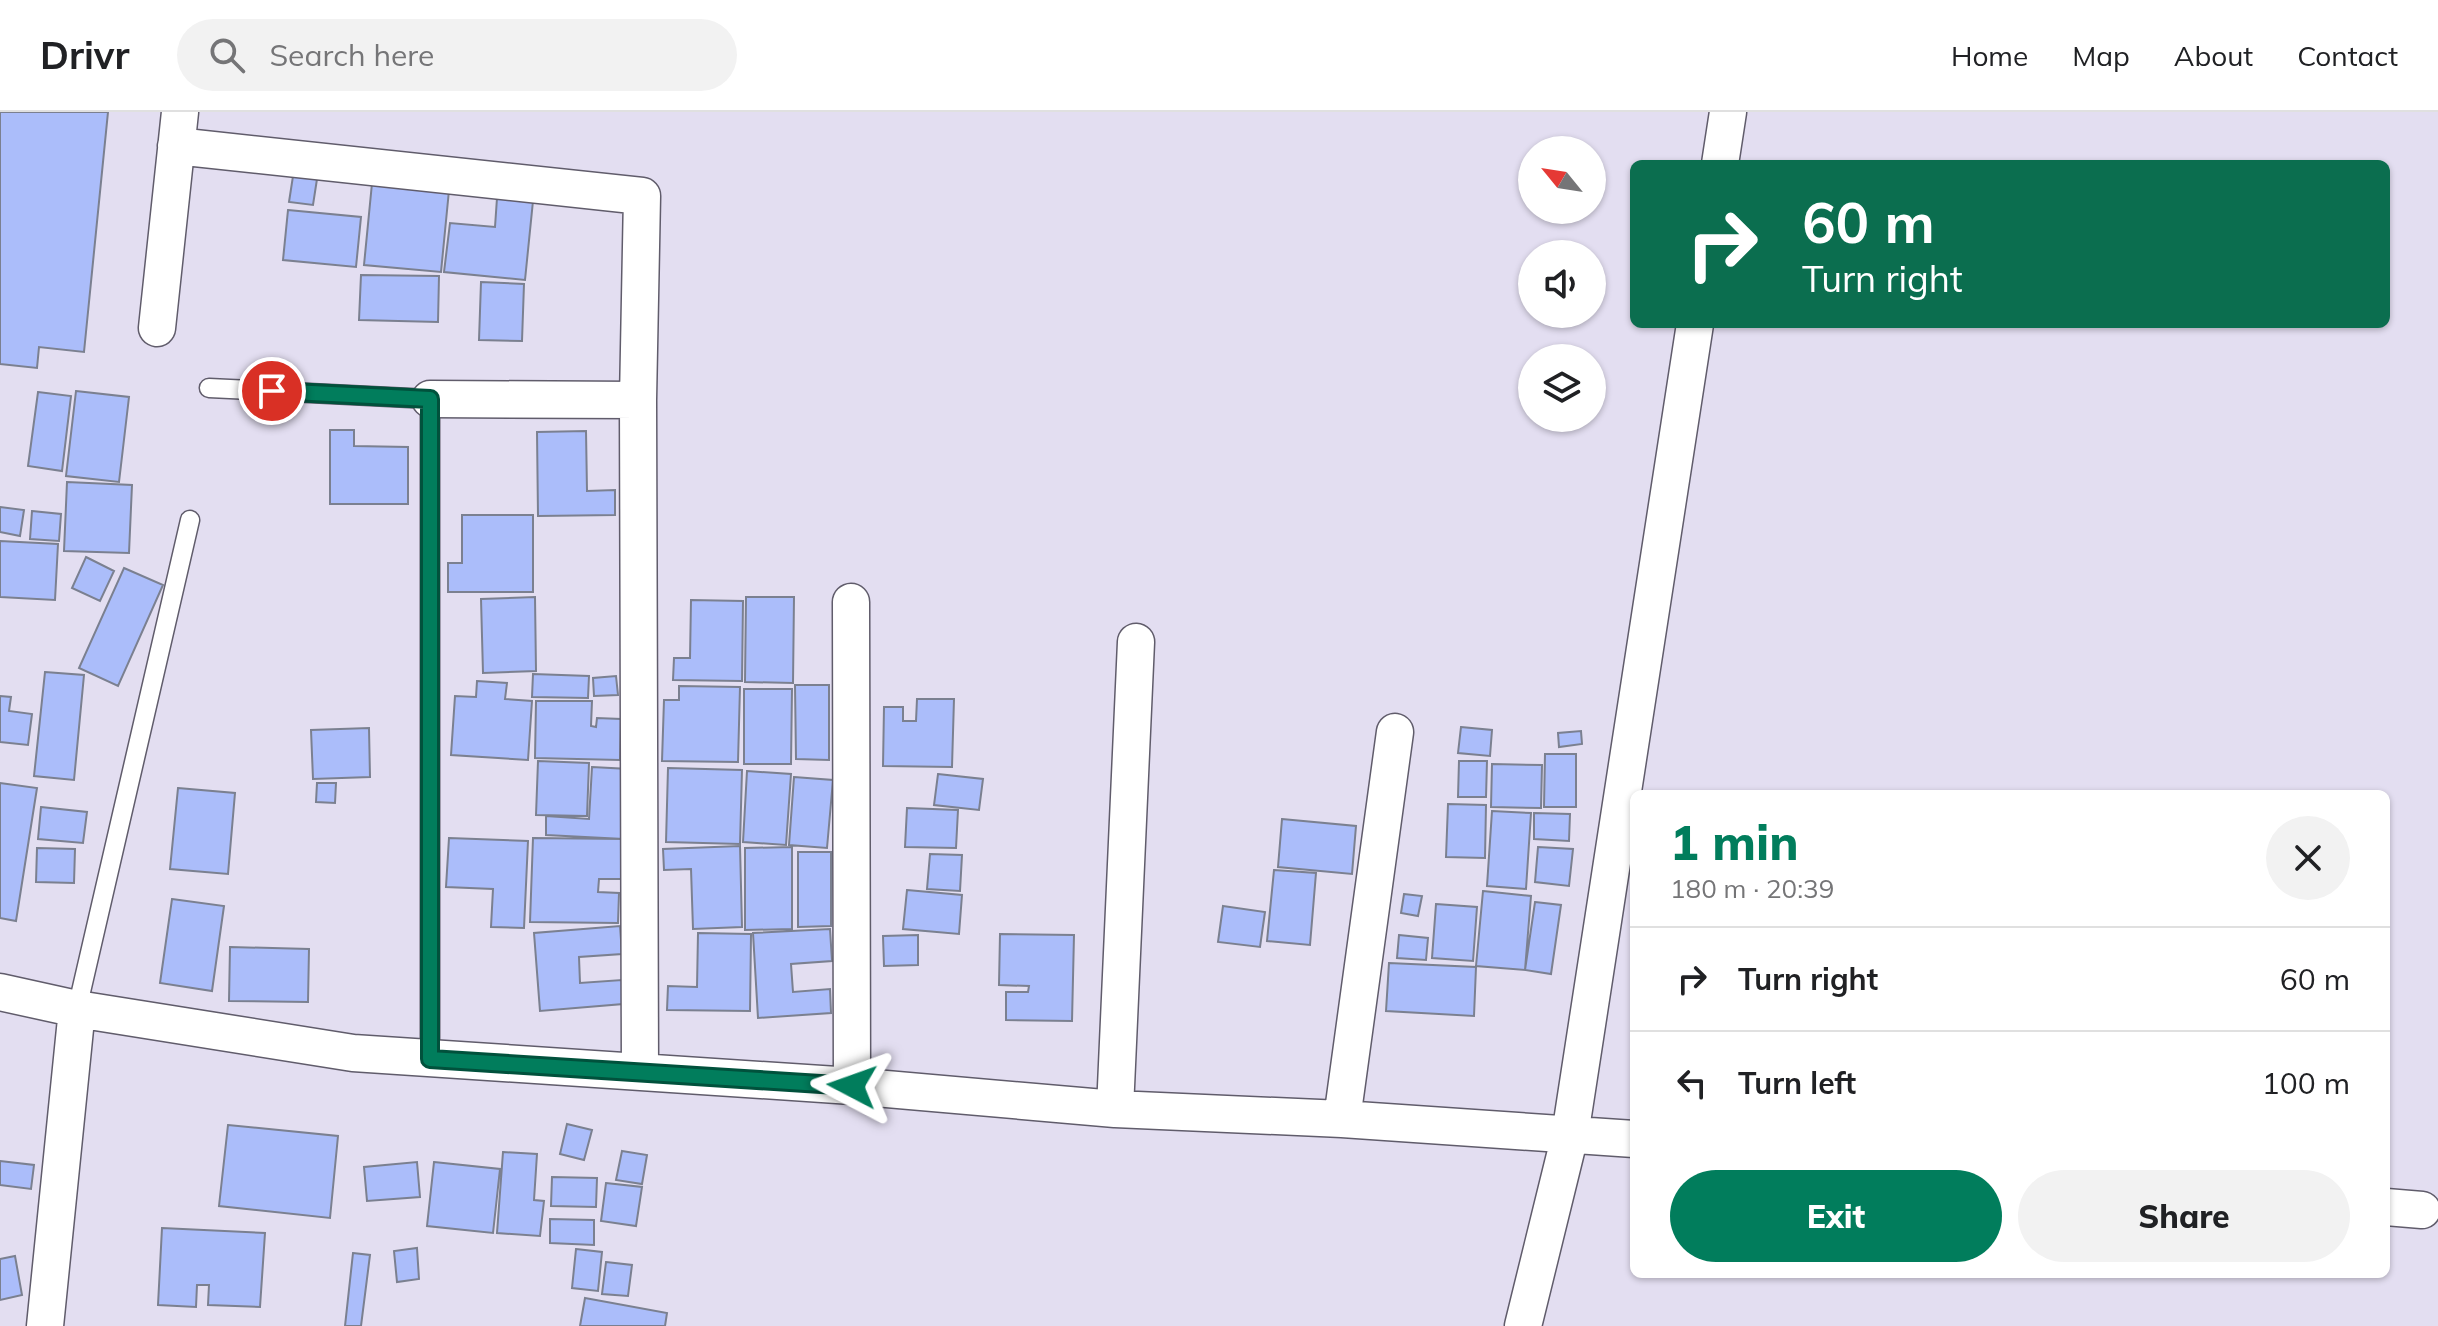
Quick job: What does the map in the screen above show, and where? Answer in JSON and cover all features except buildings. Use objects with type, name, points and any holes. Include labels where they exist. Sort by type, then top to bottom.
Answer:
[{"type":"street","points":[[1721,160],[1728,112]]},
{"type":"street","points":[[157,328],[178,129],[642,196],[638,400],[640,1072]]},
{"type":"street","points":[[1523,1326],[1570,1135],[1694,328]]},
{"type":"street","points":[[430,399],[638,400]]},
{"type":"street","points":[[851,602],[852,1086]]},
{"type":"street","points":[[1115,1109],[1136,642]]},
{"type":"street","points":[[1342,1119],[1395,732]]},
{"type":"street","points":[[0,992],[77,1009],[353,1053],[852,1086],[1115,1109],[1342,1119],[1630,1139]]},
{"type":"street","points":[[45,1326],[77,1009]]},
{"type":"street","points":[[2390,1207],[2422,1210]]},
{"type":"lane","points":[[209,388],[430,399],[430,1059]]},
{"type":"lane","points":[[77,1009],[190,520]]},
{"type":"route","points":[[272,391],[430,399],[430,1059],[852,1086]]}]
